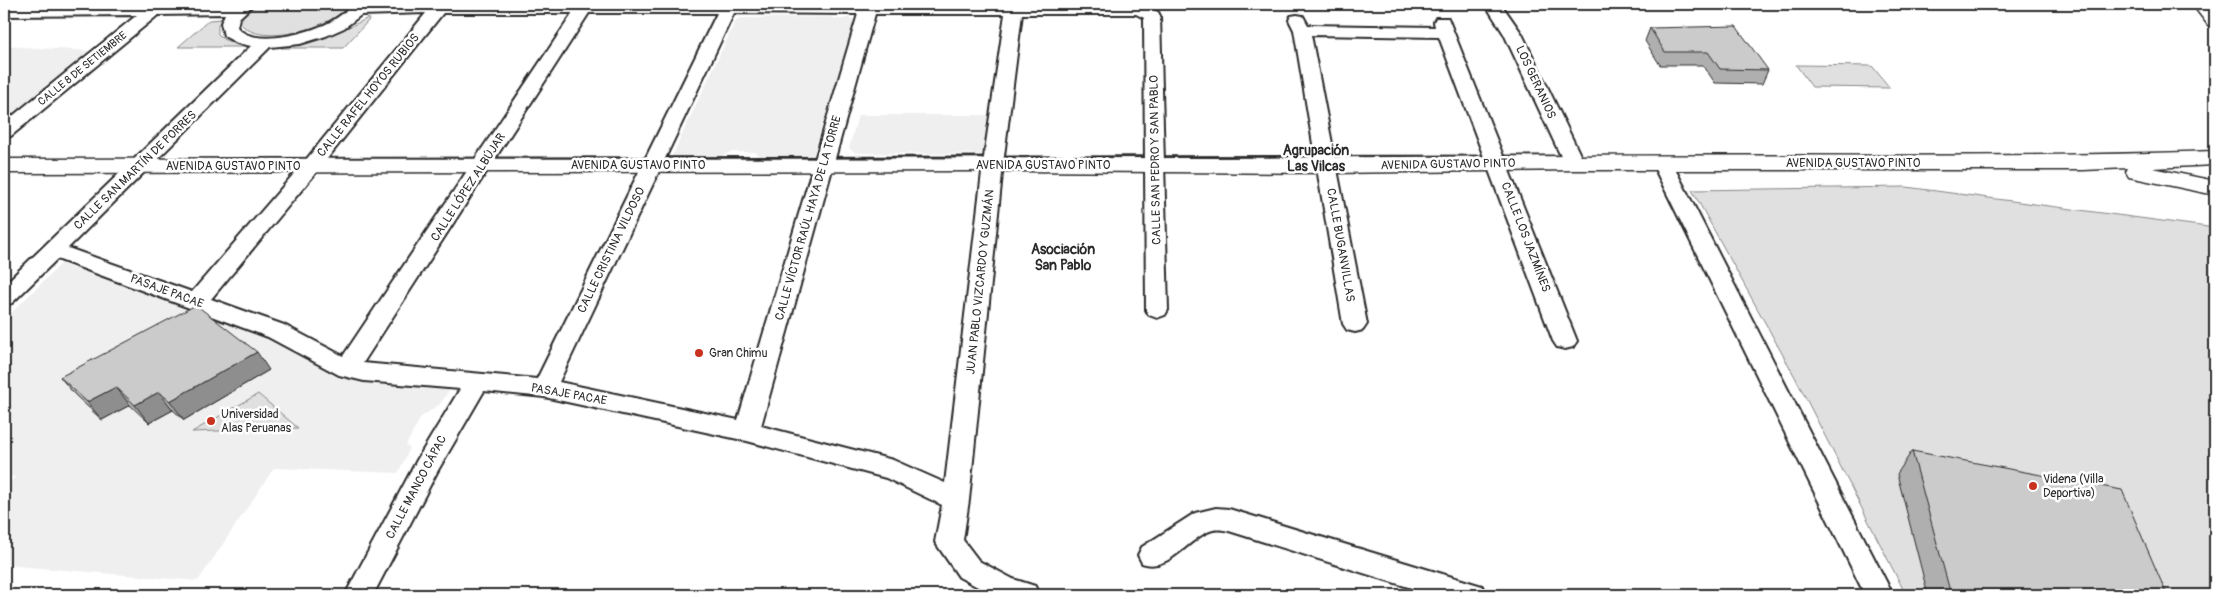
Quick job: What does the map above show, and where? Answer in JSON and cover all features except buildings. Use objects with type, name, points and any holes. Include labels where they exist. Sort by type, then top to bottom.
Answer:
[{"type":"main road","points":[[2202,4],[2215,21]]},
{"type":"main road","name":"AVENIDA GUSTAVO PINTO","points":[[4,166],[652,164],[1328,166],[1574,163],[2083,163],[2215,158]]},
{"type":"main road","name":"AVENIDA GUSTAVO PINTO","points":[[2083,163],[2155,175],[2215,188]]},
{"type":"street","points":[[4,11],[14,4]]},
{"type":"street","name":"LOS GERANIOS","points":[[1493,4],[1513,34],[1574,163]]},
{"type":"street","points":[[4,11],[242,6]]},
{"type":"street","points":[[242,6],[229,21],[230,32],[243,39],[265,42],[292,40],[320,32],[344,22],[361,7],[1015,7]]},
{"type":"street","name":"CALLE RAFEL HOYOS RUBIOS","points":[[197,301],[312,165],[441,6]]},
{"type":"street","name":"CALLE CRISTINA VILDOSO","points":[[544,388],[728,6]]},
{"type":"street","name":"CALLE VÍCTOR RAÚL HAYA DE LA TORRE","points":[[747,432],[868,6]]},
{"type":"street","name":"CALLE 8 DE SETIEMBRE","points":[[4,132],[158,7]]},
{"type":"street","name":"CALLE LÓPEZ ALBÚJAR","points":[[347,369],[585,7]]},
{"type":"street","name":"CALLE SAN PEDRO Y SAN PABLO","points":[[1015,7],[1139,10],[1152,16],[1157,310]]},
{"type":"street","name":"JUAN PABLO VIZCARDO Y GUZMÁN","points":[[956,500],[993,164],[1015,7]]},
{"type":"street","name":"CALLE BUGANVILLAS","points":[[1355,324],[1328,166],[1300,25],[1444,27]]},
{"type":"street","name":"CALLE LOS JAZMÍNES","points":[[1444,27],[1565,341]]},
{"type":"street","name":"CALLE SAN MARTÍN DE PORRES","points":[[4,298],[265,42]]},
{"type":"street","points":[[1662,163],[1879,595]]},
{"type":"street","name":"PASAJE PACAE","points":[[53,250],[276,331],[347,369],[544,388],[747,432],[893,470],[956,500]]},
{"type":"street","name":"CALLE MANCO CÁPAC","points":[[359,595],[426,466],[477,382]]},
{"type":"street","points":[[956,500],[949,542],[954,549],[969,569],[1003,587],[1025,595]]},
{"type":"street","points":[[1152,555],[1205,521],[1216,519],[1229,520],[1472,595]]},
{"type":"shaded area","points":[[256,4],[349,4],[341,13],[329,21],[297,32],[280,35],[251,31],[241,24],[242,17]]},
{"type":"shaded area","points":[[833,17],[835,19],[844,19],[848,17],[855,20],[813,155],[760,156],[755,152],[730,152],[722,156],[672,156],[736,20],[741,18]]},
{"type":"shaded area","points":[[368,18],[369,20],[343,48],[281,48],[325,36]]},
{"type":"shaded area","points":[[222,19],[218,25],[218,34],[223,39],[243,47],[178,47],[209,20]]},
{"type":"shaded area","points":[[4,46],[93,51],[4,124]]},
{"type":"shaded area","points":[[1796,65],[1872,66],[1890,88],[1812,87]]},
{"type":"shaded area","points":[[858,115],[992,115],[987,151],[981,154],[855,153],[849,148]]},
{"type":"shaded area","name":"Videna (Villa Deportiva)","points":[[1906,187],[2215,228],[2215,595],[1906,595],[1795,377],[1692,190]]},
{"type":"shaded area","name":"Universidad Alas Peruanas","points":[[61,264],[269,335],[334,372],[453,385],[440,404],[421,417],[406,445],[410,448],[398,473],[274,468],[198,581],[4,565],[4,489],[15,477],[4,475],[4,320]]},
{"type":"shaded area","points":[[258,394],[298,428],[192,432]]},
{"type":"place","name":"Gran Chimu","points":[[699,353]]},
{"type":"place","name":"Universidad Alas Peruanas","points":[[211,421]]},
{"type":"place","name":"Videna (Villa Deportiva)","points":[[2033,486]]},
{"type":"district","name":"Agrupación Las Vilcas","points":[[1316,158]]},
{"type":"district","name":"Asociación San Pablo","points":[[1063,258]]}]
